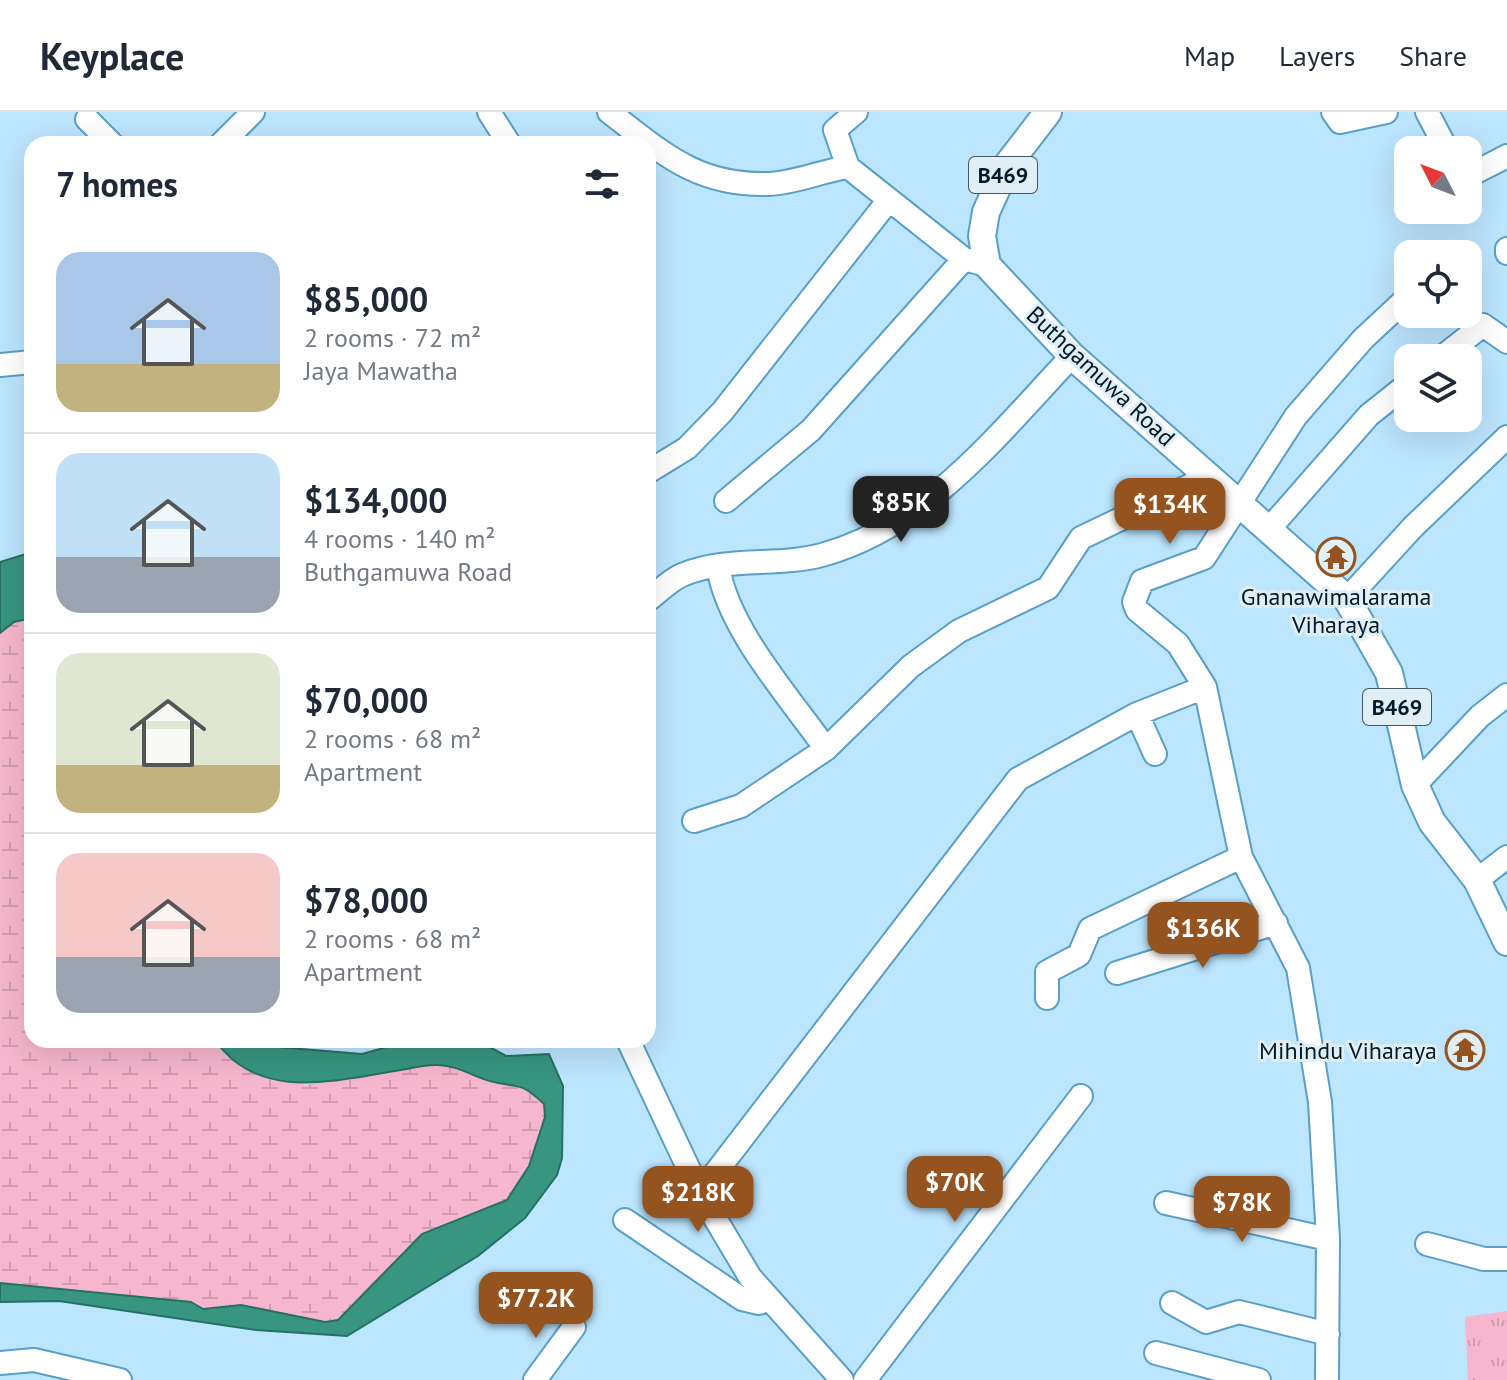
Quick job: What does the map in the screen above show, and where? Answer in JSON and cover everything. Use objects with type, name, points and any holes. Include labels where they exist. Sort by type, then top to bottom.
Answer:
[{"type":"main road","name":"B469","points":[[975,262],[986,212],[1008,164],[1048,112]]},
{"type":"main road","name":"Buthgamuwa Road","points":[[975,262],[1072,356],[1242,502],[1347,599],[1389,673],[1415,785],[1432,822],[1477,880],[1507,942]]},
{"type":"street","points":[[229,136],[253,112]]},
{"type":"street","points":[[489,112],[504,136]]},
{"type":"street","points":[[609,112],[641,136]]},
{"type":"street","points":[[726,501],[811,430],[975,262],[888,201],[848,167],[835,130],[856,112]]},
{"type":"street","points":[[1333,112],[1340,122],[1386,112]]},
{"type":"street","points":[[1427,112],[1440,136]]},
{"type":"street","points":[[87,119],[104,136]]},
{"type":"street","points":[[656,147],[686,170],[717,179],[771,184],[848,167]]},
{"type":"street","points":[[1482,169],[1507,156]]},
{"type":"street","points":[[656,467],[687,448],[722,412],[888,201]]},
{"type":"street","points":[[1327,1380],[1328,1239],[1320,1102],[1298,968],[1241,857],[1205,687],[1178,644],[1137,610],[1134,602],[1142,581],[1204,558],[1296,416],[1363,339],[1394,310]]},
{"type":"street","points":[[1459,344],[1483,325],[1507,342]]},
{"type":"street","points":[[656,594],[681,575],[718,566],[820,555],[873,535],[950,484],[1072,356]]},
{"type":"street","points":[[0,365],[24,363]]},
{"type":"street","points":[[1270,528],[1369,415],[1394,395]]},
{"type":"street","points":[[1347,599],[1413,527],[1507,437]]},
{"type":"street","points":[[694,821],[741,806],[826,749],[911,666],[959,631],[1048,588],[1081,538],[1210,476]]},
{"type":"street","points":[[718,566],[720,582],[751,644],[826,749]]},
{"type":"street","points":[[700,1193],[1018,779],[1137,714],[1205,687]]},
{"type":"street","points":[[1415,785],[1480,716],[1507,695]]},
{"type":"street","points":[[1137,714],[1155,754]]},
{"type":"street","points":[[1047,998],[1047,972],[1079,955],[1090,929],[1241,857]]},
{"type":"street","points":[[1477,880],[1507,857]]},
{"type":"street","points":[[1117,973],[1276,923]]},
{"type":"street","points":[[632,1048],[700,1193],[750,1277],[842,1380]]},
{"type":"street","points":[[865,1380],[1081,1096]]},
{"type":"street","points":[[1166,1203],[1328,1239]]},
{"type":"street","points":[[625,1220],[742,1299],[759,1303],[769,1299]]},
{"type":"street","points":[[1427,1244],[1484,1259],[1507,1259]]},
{"type":"street","points":[[1172,1303],[1206,1322],[1239,1312],[1328,1334]]},
{"type":"street","points":[[535,1380],[574,1327]]},
{"type":"street","points":[[1156,1353],[1259,1380]]},
{"type":"street","points":[[0,1363],[34,1360],[55,1373],[120,1380]]},
{"type":"green space","points":[[24,620],[24,1048],[220,1048],[226,1056],[305,1085],[436,1064],[469,1070],[488,1081],[525,1086],[544,1104],[545,1117],[529,1166],[507,1200],[422,1234],[338,1320],[326,1322],[241,1305],[203,1309],[191,1302],[0,1283],[0,633],[14,622]]},
{"type":"green space","points":[[1507,1311],[1507,1380],[1468,1380],[1465,1317]]},
{"type":"shaded area","points":[[24,554],[24,620],[14,622],[0,633],[0,562]]},
{"type":"shaded area","points":[[222,1048],[289,1048],[362,1054],[383,1048],[492,1048],[506,1056],[549,1054],[563,1086],[562,1158],[557,1175],[525,1218],[478,1256],[347,1336],[256,1330],[59,1301],[0,1302],[0,1283],[191,1302],[203,1309],[241,1305],[325,1322],[338,1320],[422,1234],[507,1200],[529,1166],[545,1117],[544,1104],[524,1088],[490,1081],[453,1067],[429,1065],[325,1082],[300,1082],[276,1080],[253,1073],[233,1060]]},
{"type":"place","name":"Gnanawimalarama Viharaya","points":[[1336,557]]},
{"type":"place","name":"Mihindu Viharaya","points":[[1465,1050]]}]
